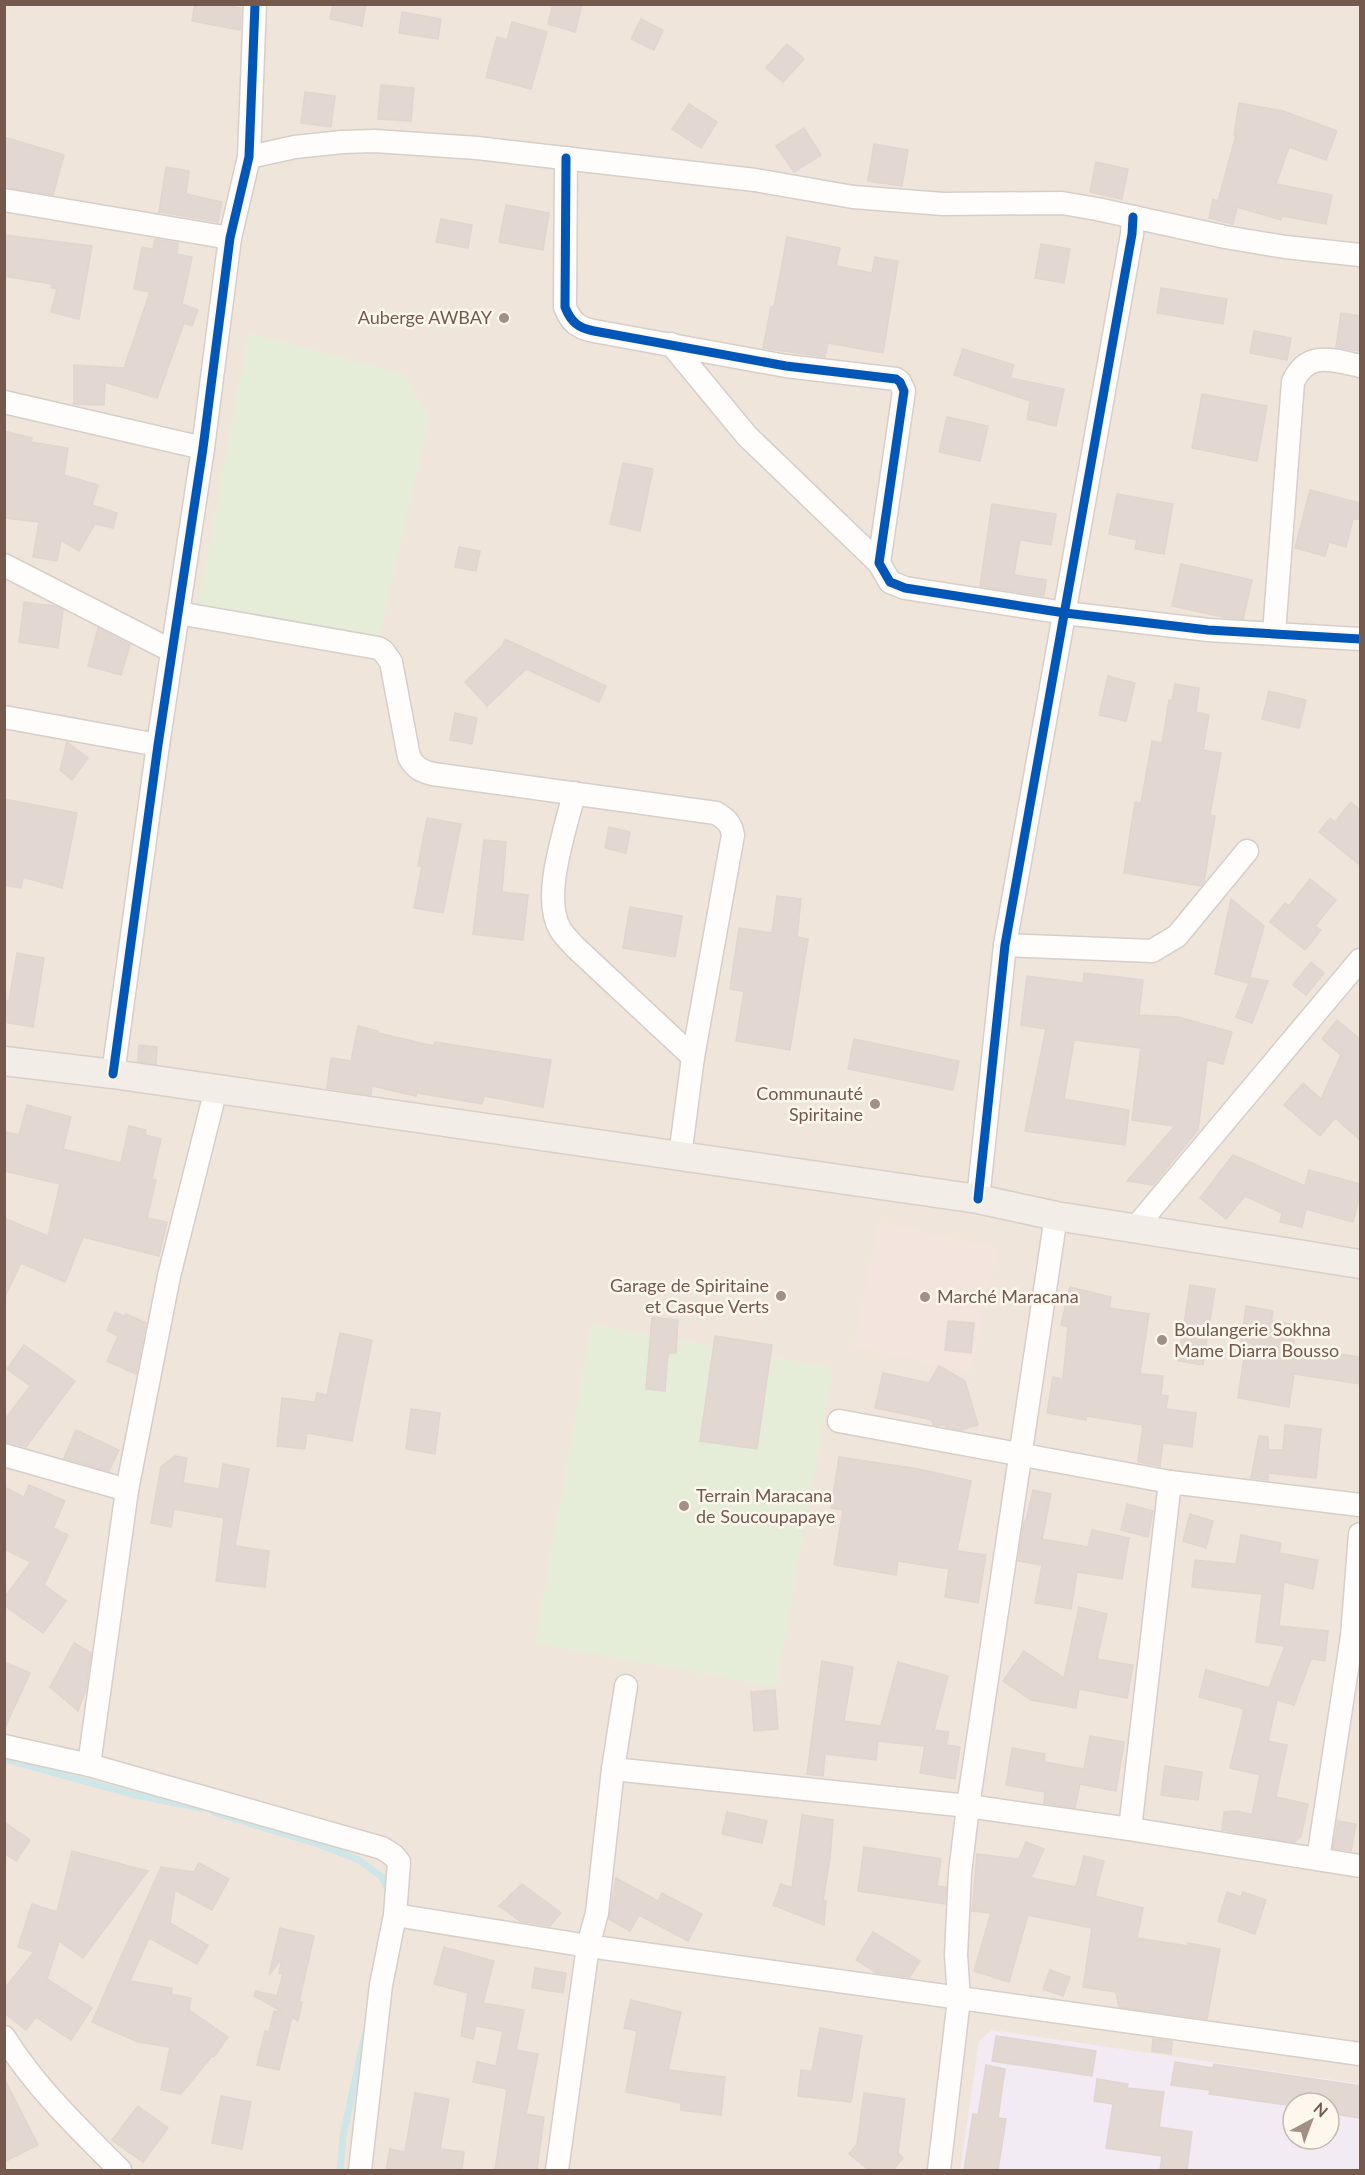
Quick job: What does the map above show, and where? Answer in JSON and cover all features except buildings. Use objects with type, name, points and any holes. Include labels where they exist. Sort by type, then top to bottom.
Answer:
[{"type":"main road","points":[[4,1061],[113,1074],[978,1199],[1056,1216],[1360,1264]]},
{"type":"street","points":[[113,1074],[158,746],[203,448],[230,238],[249,157],[255,4]]},
{"type":"street","points":[[249,157],[295,147],[342,141],[477,148],[755,180],[853,197],[943,204],[1062,203],[1235,239],[1360,255]]},
{"type":"street","points":[[566,158],[565,307],[574,323],[582,328],[786,366],[896,379],[900,382],[904,392],[879,563]]},
{"type":"street","points":[[4,200],[230,238]]},
{"type":"street","points":[[978,1199],[1005,945],[1133,218]]},
{"type":"street","points":[[671,344],[747,436],[879,563],[890,582],[905,588],[1065,614],[1208,630],[1360,639]]},
{"type":"street","points":[[1274,633],[1293,382],[1298,370],[1310,362],[1327,359],[1360,366]]},
{"type":"street","points":[[4,402],[203,448]]},
{"type":"street","points":[[4,565],[172,651]]},
{"type":"street","points":[[178,613],[378,648],[384,651],[391,662],[409,758],[421,771],[716,813],[732,826],[733,835],[693,1057],[680,1156]]},
{"type":"street","points":[[4,717],[158,746]]},
{"type":"street","points":[[574,794],[552,886],[553,903],[559,927],[574,947],[693,1057]]},
{"type":"street","points":[[1005,945],[1152,951],[1177,936],[1247,851]]},
{"type":"street","points":[[1135,1228],[1352,982],[1360,960]]},
{"type":"street","points":[[89,1765],[127,1490],[169,1276],[216,1089]]},
{"type":"street","points":[[939,2170],[959,1999],[956,1954],[960,1873],[968,1806],[1056,1216]]},
{"type":"street","points":[[839,1421],[1170,1482],[1360,1505]]},
{"type":"street","points":[[4,1455],[127,1490]]},
{"type":"street","points":[[1130,1829],[1170,1482]]},
{"type":"street","points":[[1318,1859],[1356,1637],[1360,1534]]},
{"type":"street","points":[[557,2170],[588,1946],[597,1913],[613,1769],[627,1686]]},
{"type":"street","points":[[4,1746],[89,1765],[382,1848],[399,1862],[395,1915],[381,1985],[360,2170]]},
{"type":"street","points":[[613,1769],[968,1806],[1360,1866]]},
{"type":"street","points":[[395,1915],[588,1946],[1360,2054]]},
{"type":"street","points":[[4,2037],[23,2067],[46,2095],[120,2170]]},
{"type":"shaded area","points":[[5,5],[1360,5],[1360,2170],[5,2170]]},
{"type":"shaded area","name":"Marché Maracana","points":[[879,1222],[997,1248],[970,1372],[853,1346]]},
{"type":"shaded area","points":[[992,2030],[1360,2084],[1360,2170],[960,2170],[979,2041]]},
{"type":"green space","points":[[249,333],[403,374],[429,417],[379,637],[198,604]]},
{"type":"green space","name":"Terrain Maracana de Soucoupapaye","points":[[592,1324],[833,1368],[776,1687],[535,1643]]},
{"type":"waterway","points":[[4,1759],[131,1794],[200,1808]]},
{"type":"waterway","points":[[213,1812],[321,1845],[359,1860],[382,1877],[389,1892]]},
{"type":"waterway","points":[[340,2170],[343,2136],[365,2034]]},
{"type":"cycle path","points":[[113,1074],[158,745],[203,448],[230,238],[249,157],[255,4]]},
{"type":"cycle path","points":[[566,158],[565,307],[570,317],[579,326],[594,331],[786,366],[896,379],[900,382],[904,391],[879,563],[890,582],[905,588],[1065,613],[1208,630],[1360,639]]},
{"type":"cycle path","points":[[978,1199],[1005,945],[1132,234],[1133,217]]},
{"type":"place","name":"Auberge AWBAY","points":[[504,318]]},
{"type":"place","name":"Communauté Spiritaine","points":[[875,1104]]},
{"type":"place","name":"Garage de Spiritaine et Casque Verts","points":[[781,1296]]},
{"type":"place","name":"Marché Maracana","points":[[925,1297]]},
{"type":"place","name":"Boulangerie Sokhna Mame Diarra Bousso","points":[[1162,1340]]},
{"type":"place","name":"Terrain Maracana de Soucoupapaye","points":[[684,1506]]}]
